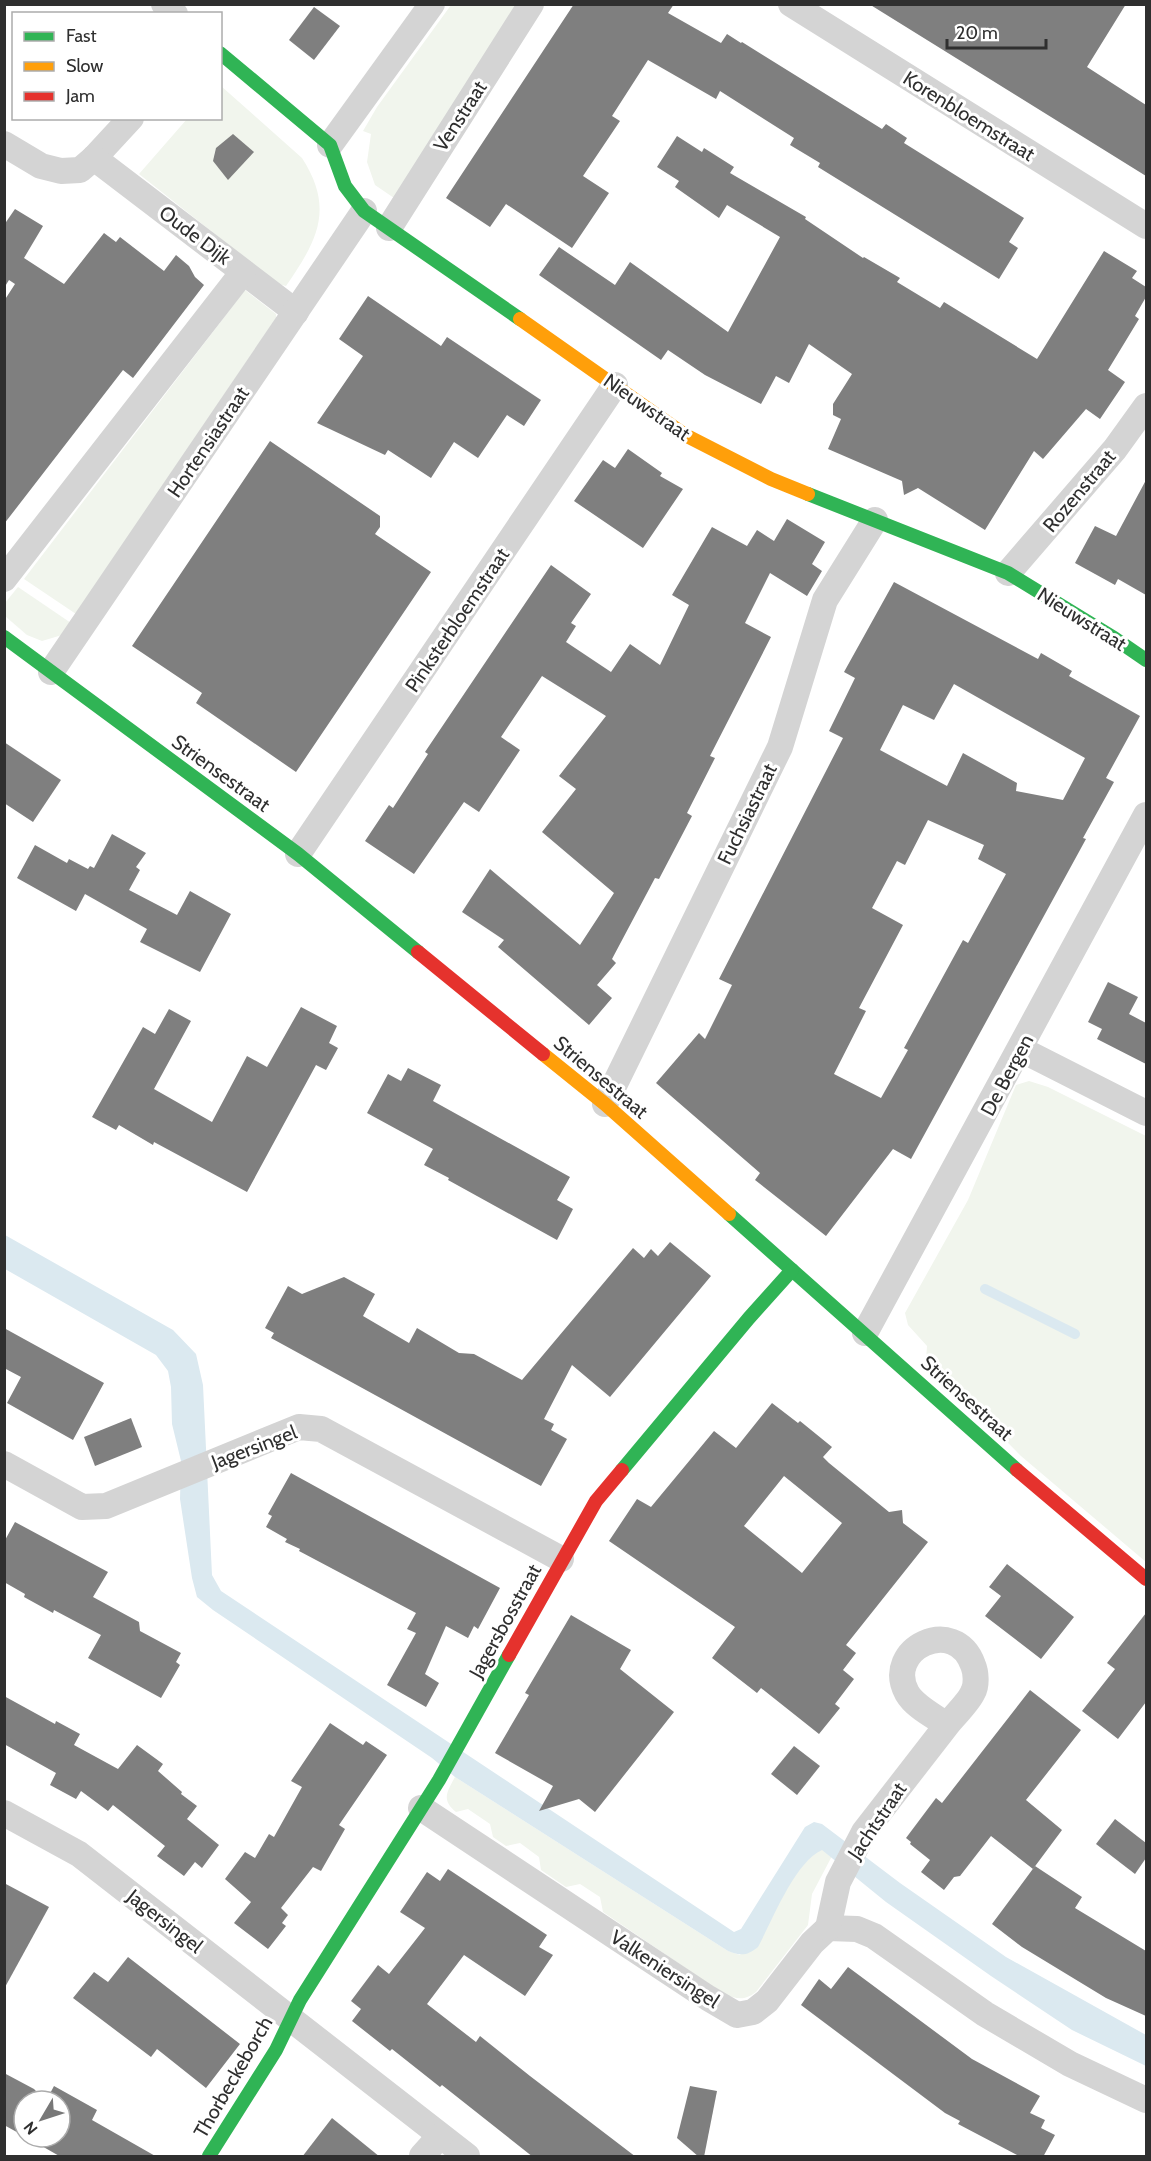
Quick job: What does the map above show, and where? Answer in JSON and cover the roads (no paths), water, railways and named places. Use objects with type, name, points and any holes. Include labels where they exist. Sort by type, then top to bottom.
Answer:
[{"type":"street","points":[[330,145],[432,4]]},
{"type":"street","name":"Venstraat","points":[[388,228],[531,4]]},
{"type":"street","name":"Korenbloemstraat","points":[[791,4],[1146,226]]},
{"type":"street","name":"Nieuwstraat","points":[[222,55],[330,145],[345,186],[364,211],[685,435],[771,479],[1008,573],[1146,660]]},
{"type":"street","points":[[4,144],[41,166],[61,171],[80,170],[129,120]]},
{"type":"street","name":"Oude Dijk","points":[[94,158],[296,312]]},
{"type":"street","name":"Hortensiastraat","points":[[51,672],[364,211]]},
{"type":"street","points":[[4,579],[243,272]]},
{"type":"street","name":"Pinksterbloemstraat","points":[[298,854],[615,385]]},
{"type":"street","name":"Rozenstraat","points":[[1008,573],[1115,449],[1146,406]]},
{"type":"street","name":"Fuchsiastraat","points":[[604,1104],[780,747],[825,600],[875,520]]},
{"type":"street","name":"Striensestraat","points":[[4,637],[298,854],[604,1104],[1032,1483],[1146,1579]]},
{"type":"street","name":"De Bergen","points":[[865,1333],[1146,815]]},
{"type":"street","points":[[1020,1049],[1146,1113]]},
{"type":"street","name":"Jagersbosstraat","points":[[290,2018],[438,1780],[561,1559],[596,1501],[792,1270]]},
{"type":"street","name":"Jagersingel","points":[[4,1464],[82,1507],[106,1506],[299,1427],[321,1429],[561,1559]]},
{"type":"street","name":"Jachtstraat","points":[[828,1928],[838,1882],[864,1832],[947,1725]]},
{"type":"street","name":"Valkeniersingel","points":[[421,1808],[708,1998],[737,2014],[753,2012],[767,2001],[812,1943],[828,1928]]},
{"type":"street","name":"Jagersingel","points":[[4,1813],[79,1854],[290,2018]]},
{"type":"street","points":[[828,1928],[857,1929],[874,1936],[985,2014],[1070,2064],[1146,2100]]},
{"type":"street","points":[[290,2018],[467,2157]]},
{"type":"street","name":"Thorbeckeborch","points":[[209,2157],[276,2050],[290,2018]]},
{"type":"street","points":[[422,2157],[440,2136]]},
{"type":"waterway","points":[[985,1289],[1075,1334]]}]
